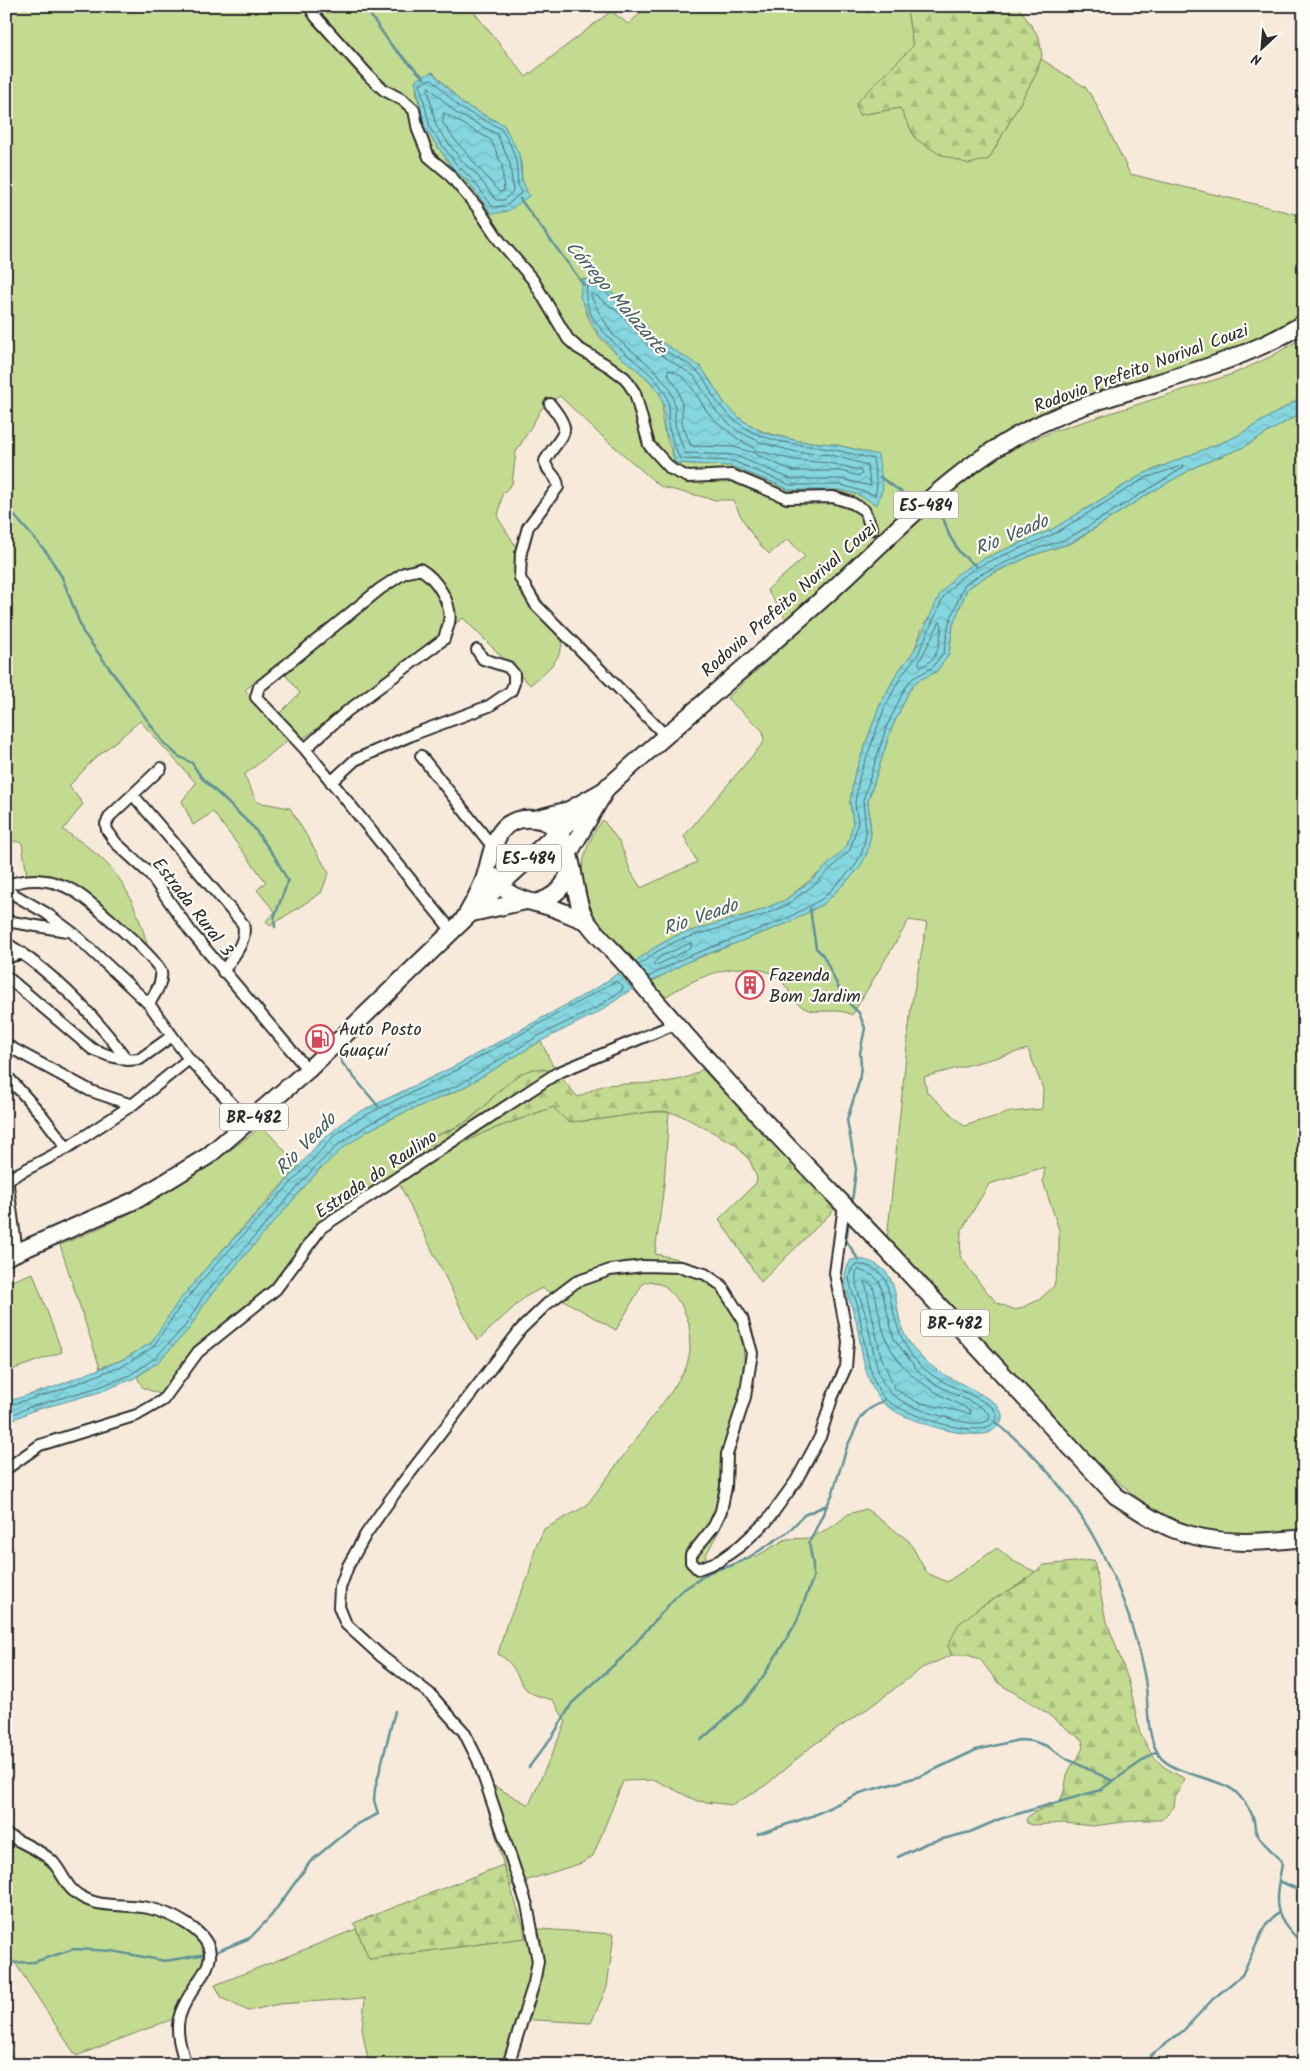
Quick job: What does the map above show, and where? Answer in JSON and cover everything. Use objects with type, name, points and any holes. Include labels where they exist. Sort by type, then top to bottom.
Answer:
[{"type":"main road","name":"Rodovia Prefeito Norival Couzi","points":[[606,788],[664,735],[810,610],[962,472],[1007,442],[1059,415],[1256,350],[1304,323]]},
{"type":"main road","points":[[535,819],[568,810],[606,788]]},
{"type":"main road","points":[[462,922],[550,898],[562,887],[568,876],[569,857],[606,788]]},
{"type":"main road","name":"ES-484","points":[[462,922],[606,788]]},
{"type":"main road","points":[[535,819],[548,823],[559,831]]},
{"type":"main road","name":"BR-482","points":[[12,1255],[138,1199],[208,1156],[249,1122],[308,1070],[462,922],[480,890],[488,868],[491,848],[498,834],[508,825],[521,820],[535,819]]},
{"type":"main road","name":"BR-482","points":[[559,831],[568,845],[577,896],[586,921],[624,963],[658,1005],[779,1139],[844,1205],[1116,1496],[1173,1529],[1213,1540],[1265,1542],[1304,1538]]},
{"type":"main road","points":[[491,848],[492,866],[500,885]]},
{"type":"main road","name":"BR-482","points":[[500,885],[513,896],[586,921]]},
{"type":"street","points":[[309,6],[316,17],[369,76],[384,90],[403,100],[414,110],[418,130],[429,157],[448,173],[477,207],[499,240],[533,280],[568,339],[578,348],[625,378],[635,393],[649,445],[671,469],[688,477],[732,475],[787,498],[833,497],[852,503],[864,510],[872,529]]},
{"type":"street","points":[[550,404],[565,424],[565,432],[545,461],[545,466],[558,481],[558,487],[528,527],[521,552],[520,578],[536,605],[664,735]]},
{"type":"street","points":[[304,749],[346,712],[444,639],[450,622],[446,601],[432,576],[420,570],[404,573],[380,589],[260,688],[256,697],[260,704],[304,749],[331,782],[462,922]]},
{"type":"street","points":[[331,782],[355,760],[414,734],[489,706],[511,691],[514,683],[514,674],[508,668],[483,659],[476,650]]},
{"type":"street","points":[[421,756],[491,848]]},
{"type":"street","name":"Estrada Rural 3","points":[[161,768],[110,816],[106,824],[107,830],[116,843],[150,874],[191,932],[223,972],[308,1070]]},
{"type":"street","name":"Estrada Rural 3","points":[[132,795],[243,924],[245,932],[243,940],[223,972]]},
{"type":"street","points":[[6,886],[21,879],[41,879],[72,890],[79,895],[149,954],[161,971],[160,981],[149,1004]]},
{"type":"street","points":[[6,890],[46,913],[73,933],[149,1004],[189,1059],[249,1122]]},
{"type":"street","points":[[6,921],[73,933]]},
{"type":"street","points":[[6,943],[22,953],[81,1004],[106,1032],[127,1060]]},
{"type":"street","points":[[6,958],[22,953]]},
{"type":"street","points":[[6,976],[92,1049],[127,1060],[140,1059],[172,1036]]},
{"type":"street","name":"Estrada do Raulino","points":[[6,1469],[40,1445],[137,1415],[163,1400],[198,1352],[276,1289],[322,1228],[558,1073],[675,1024]]},
{"type":"street","points":[[6,1045],[91,1091],[132,1105]]},
{"type":"street","points":[[12,1255],[7,1175],[67,1148],[132,1105],[189,1059]]},
{"type":"street","points":[[6,1075],[41,1114],[67,1148]]},
{"type":"street","points":[[508,2065],[534,1983],[538,1960],[533,1931],[521,1888],[478,1760],[464,1732],[430,1694],[381,1656],[346,1624],[339,1607],[340,1588],[348,1566],[366,1534],[397,1490],[522,1329],[547,1304],[576,1282],[610,1270],[643,1266],[681,1267],[705,1274],[721,1285],[742,1318],[752,1352],[745,1397],[727,1454],[726,1487],[721,1512],[714,1526],[691,1555],[691,1562],[698,1569],[719,1561],[740,1546],[768,1521],[796,1481],[820,1437],[832,1398],[846,1367],[848,1341],[835,1273],[844,1205]]},
{"type":"street","points":[[6,1834],[39,1851],[53,1862],[64,1883],[80,1896],[97,1903],[147,1908],[156,1911],[193,1927],[205,1942],[210,1953],[209,1966],[178,2017],[180,2046],[186,2065]]},
{"type":"green space","points":[[6,6],[469,6],[526,77],[611,11],[628,24],[641,13],[636,6],[858,6],[868,13],[882,7],[898,6],[907,10],[913,46],[856,103],[860,115],[900,108],[916,139],[989,159],[1036,74],[1041,59],[1085,87],[1094,100],[1130,174],[1304,216],[1304,321],[1290,331],[994,440],[963,462],[789,624],[767,590],[805,557],[788,539],[769,554],[748,529],[733,500],[716,500],[661,487],[595,430],[560,396],[542,408],[516,452],[512,484],[502,494],[498,518],[522,556],[520,567],[561,630],[562,639],[559,655],[544,673],[530,685],[463,618],[304,738],[280,713],[300,693],[277,664],[245,690],[288,740],[244,775],[257,802],[290,808],[329,873],[321,893],[270,926],[266,921],[275,912],[257,890],[266,882],[213,812],[193,825],[182,801],[196,783],[140,721],[91,762],[69,786],[83,804],[63,830],[82,842],[97,855],[120,880],[136,910],[149,950],[84,899],[56,888],[28,883],[22,843],[6,839]],"holes":[[[433,72],[463,104],[504,125],[521,162],[522,180],[528,196],[491,214],[468,182],[453,168],[425,129],[416,90]],[[582,279],[599,282],[630,307],[655,338],[706,374],[725,404],[742,420],[764,432],[798,441],[833,444],[878,455],[877,504],[859,495],[840,490],[790,490],[732,466],[675,463],[662,424],[663,402],[661,396],[651,382],[609,347],[592,326],[583,296]]]},
{"type":"green space","points":[[903,6],[1015,6],[1020,9],[1039,37],[1042,56],[1036,74],[989,159],[969,164],[939,154],[916,139],[900,108],[859,115],[856,103],[913,46],[907,10]]},
{"type":"green space","points":[[1304,337],[1304,396],[1235,437],[1143,474],[1051,530],[980,560],[924,624],[914,651],[897,673],[879,707],[854,776],[850,803],[853,823],[851,833],[847,846],[835,860],[785,900],[759,911],[677,935],[630,965],[601,930],[588,910],[582,887],[583,863],[586,851],[590,840],[603,820],[620,843],[631,872],[641,888],[697,862],[684,836],[764,742],[763,731],[727,698],[949,494],[990,463],[1019,446],[1051,432],[1233,374],[1270,357]]},
{"type":"green space","points":[[1304,411],[1304,1528],[1254,1534],[1222,1532],[1190,1525],[1156,1510],[1138,1498],[1086,1450],[887,1240],[911,1007],[927,923],[909,920],[852,1015],[840,1011],[815,1011],[804,1008],[796,1002],[780,979],[763,970],[748,968],[717,972],[687,984],[661,1000],[647,984],[687,962],[788,923],[825,903],[859,869],[871,834],[868,801],[891,730],[909,691],[917,681],[936,672],[949,654],[953,625],[967,589],[983,578],[1033,555],[1072,543],[1150,493],[1197,466],[1242,448]],"holes":[[[1028,1049],[1043,1089],[1042,1109],[1010,1112],[964,1126],[927,1092],[924,1077]],[[1045,1167],[1043,1181],[1059,1230],[1059,1263],[1054,1286],[1039,1300],[1016,1310],[997,1303],[960,1256],[961,1231],[989,1184]]]},
{"type":"green space","points":[[541,1041],[557,1075],[500,1089],[482,1109],[463,1124],[424,1141],[422,1164],[485,1132],[553,1107],[568,1122],[649,1112],[669,1112],[664,1184],[655,1254],[674,1258],[693,1266],[736,1306],[742,1336],[746,1378],[727,1478],[725,1519],[706,1555],[704,1575],[757,1556],[786,1539],[810,1538],[835,1525],[848,1514],[866,1509],[909,1541],[927,1573],[947,1582],[997,1548],[1013,1561],[1036,1572],[1020,1584],[977,1609],[948,1646],[952,1655],[922,1668],[870,1707],[812,1746],[766,1785],[733,1805],[697,1801],[655,1780],[623,1781],[593,1856],[582,1863],[509,1886],[481,1779],[529,1805],[566,1722],[553,1700],[527,1690],[510,1663],[498,1654],[506,1625],[528,1578],[535,1549],[544,1529],[586,1506],[671,1392],[686,1368],[690,1352],[689,1323],[681,1304],[665,1286],[650,1281],[643,1283],[616,1330],[542,1288],[525,1297],[477,1341],[397,1179],[331,1219],[266,1294],[221,1332],[163,1395],[143,1388],[137,1377],[158,1362],[189,1329],[208,1298],[318,1171],[342,1148],[369,1130],[401,1114],[461,1089]]},
{"type":"green space","points":[[534,1069],[545,1069],[557,1075],[578,1097],[603,1086],[657,1083],[683,1079],[702,1069],[835,1209],[761,1282],[719,1219],[756,1183],[757,1178],[750,1161],[735,1144],[680,1115],[664,1111],[568,1122],[553,1107],[485,1132],[422,1164],[421,1149],[424,1141],[464,1123],[512,1080]]},
{"type":"green space","points":[[262,1126],[299,1166],[207,1267],[151,1343],[124,1359],[100,1368],[60,1245],[115,1220],[165,1193],[214,1162]]},
{"type":"green space","points":[[33,1273],[62,1352],[6,1372],[6,1283]]},
{"type":"green space","points":[[1094,1560],[1105,1616],[1129,1682],[1140,1733],[1152,1755],[1164,1767],[1185,1779],[1175,1797],[1174,1807],[1161,1820],[1140,1820],[1092,1826],[1065,1823],[1031,1825],[1027,1823],[1026,1819],[1029,1816],[1055,1803],[1062,1797],[1067,1775],[1082,1749],[1082,1740],[1041,1709],[998,1683],[980,1659],[967,1655],[952,1655],[948,1646],[958,1625],[977,1609],[1020,1584],[1044,1565]]},
{"type":"green space","points":[[6,1838],[48,1855],[59,1879],[102,1906],[147,1913],[177,1922],[198,1937],[216,1957],[211,1972],[178,2017],[76,2056],[6,1949]]},
{"type":"green space","points":[[503,1865],[524,1928],[525,1938],[369,1959],[354,1923]]},
{"type":"green space","points":[[524,1928],[614,1934],[607,1987],[591,2023],[517,2019],[502,2065],[369,2065],[362,2029],[365,1998],[279,2004],[248,2011],[222,1998],[215,1985],[356,1929],[369,1959],[524,1938]]},
{"type":"water","points":[[432,72],[463,104],[504,125],[519,154],[522,180],[529,196],[508,211],[492,214],[468,182],[453,168],[425,129],[415,80]]},
{"type":"water","points":[[582,279],[599,282],[630,307],[655,338],[701,367],[725,404],[742,420],[764,433],[798,441],[833,444],[878,455],[883,487],[877,505],[859,495],[840,490],[790,490],[731,466],[675,463],[671,444],[664,429],[664,407],[660,394],[647,378],[617,354],[597,332],[580,297]]},
{"type":"water","points":[[1304,396],[1304,411],[1242,448],[1197,466],[1071,543],[1033,555],[983,578],[967,589],[953,625],[949,654],[936,672],[917,681],[909,691],[891,730],[868,801],[871,834],[867,854],[859,869],[825,903],[788,923],[687,962],[647,984],[630,965],[677,935],[759,911],[785,900],[811,881],[847,846],[853,823],[850,803],[854,776],[879,707],[897,673],[914,651],[940,594],[957,574],[980,560],[1051,530],[1143,474],[1235,437]]},
{"type":"water","points":[[618,973],[632,989],[599,1012],[541,1041],[461,1089],[401,1114],[369,1130],[343,1148],[318,1171],[208,1298],[189,1329],[158,1362],[133,1379],[100,1392],[32,1411],[6,1423],[6,1402],[54,1387],[124,1359],[151,1343],[177,1303],[207,1267],[271,1199],[319,1143],[351,1116],[453,1067],[600,986]]},
{"type":"water","points":[[859,1259],[874,1263],[884,1270],[890,1279],[894,1289],[901,1325],[906,1337],[924,1360],[946,1376],[996,1404],[1001,1411],[1002,1419],[994,1430],[978,1434],[931,1426],[889,1408],[881,1401],[870,1383],[856,1321],[846,1290],[845,1275],[847,1268],[851,1260]]},
{"type":"waterway","name":"Córrego Malazarte","points":[[364,6],[392,46],[424,78]]},
{"type":"waterway","name":"Córrego Malazarte","points":[[520,199],[584,285]]},
{"type":"waterway","name":"Córrego Malazarte","points":[[880,477],[916,502]]},
{"type":"waterway","points":[[6,506],[47,553],[62,577],[83,632],[164,743],[178,756],[192,763],[201,777],[254,828],[275,857],[288,881],[274,918],[275,927]]},
{"type":"waterway","name":"Córrego Malazarte","points":[[930,511],[944,520],[949,535],[960,553],[976,566]]},
{"type":"waterway","points":[[810,909],[816,948],[823,955],[843,997],[859,1013],[865,1028],[860,1053],[859,1082],[847,1120],[856,1169],[852,1202]]},
{"type":"waterway","points":[[337,1052],[343,1064],[378,1106]]},
{"type":"waterway","points":[[849,1221],[846,1240],[859,1261]]},
{"type":"waterway","points":[[701,1740],[745,1701],[764,1675],[796,1623],[813,1578],[809,1543],[832,1495],[847,1447],[861,1417],[884,1400]]},
{"type":"waterway","points":[[996,1423],[1025,1447],[1050,1474],[1073,1504],[1109,1568],[1124,1602],[1135,1638],[1146,1684],[1151,1736],[1159,1755],[1173,1767],[1233,1790],[1244,1802],[1253,1817],[1255,1830],[1282,1864],[1277,1900],[1278,1909],[1286,1925],[1304,1945]]},
{"type":"waterway","points":[[529,1767],[554,1734],[572,1703],[625,1655],[680,1592],[713,1570],[730,1566],[748,1558],[788,1532],[804,1515],[827,1505]]},
{"type":"waterway","points":[[218,1951],[250,1938],[271,1916],[310,1862],[353,1826],[378,1814],[374,1800],[375,1789],[395,1711]]},
{"type":"waterway","points":[[758,1834],[812,1816],[860,1793],[921,1776],[976,1750],[1019,1740],[1032,1741],[1047,1746],[1067,1759],[1113,1781]]},
{"type":"waterway","points":[[898,1857],[927,1843],[970,1832],[1000,1819],[1100,1790],[1157,1751]]},
{"type":"waterway","points":[[1279,1881],[1304,1892]]},
{"type":"waterway","points":[[1147,2065],[1151,2055],[1183,2031],[1213,1999],[1242,1975],[1266,1924],[1278,1913]]},
{"type":"waterway","points":[[6,1963],[34,1962],[74,1949],[112,1951],[165,1961],[207,1954]]},
{"type":"waterway","points":[[6,2052],[15,2060],[26,2065]]},
{"type":"place","name":"Fazenda Bom Jardim","points":[[750,985]]},
{"type":"place","name":"Auto Posto Guaçuí","points":[[320,1039]]},
{"type":"water label","name":"Rio Veado","points":[[1011,534]]},
{"type":"water label","name":"Rio Veado","points":[[700,916]]},
{"type":"water label","name":"Rio Veado","points":[[305,1143]]}]
